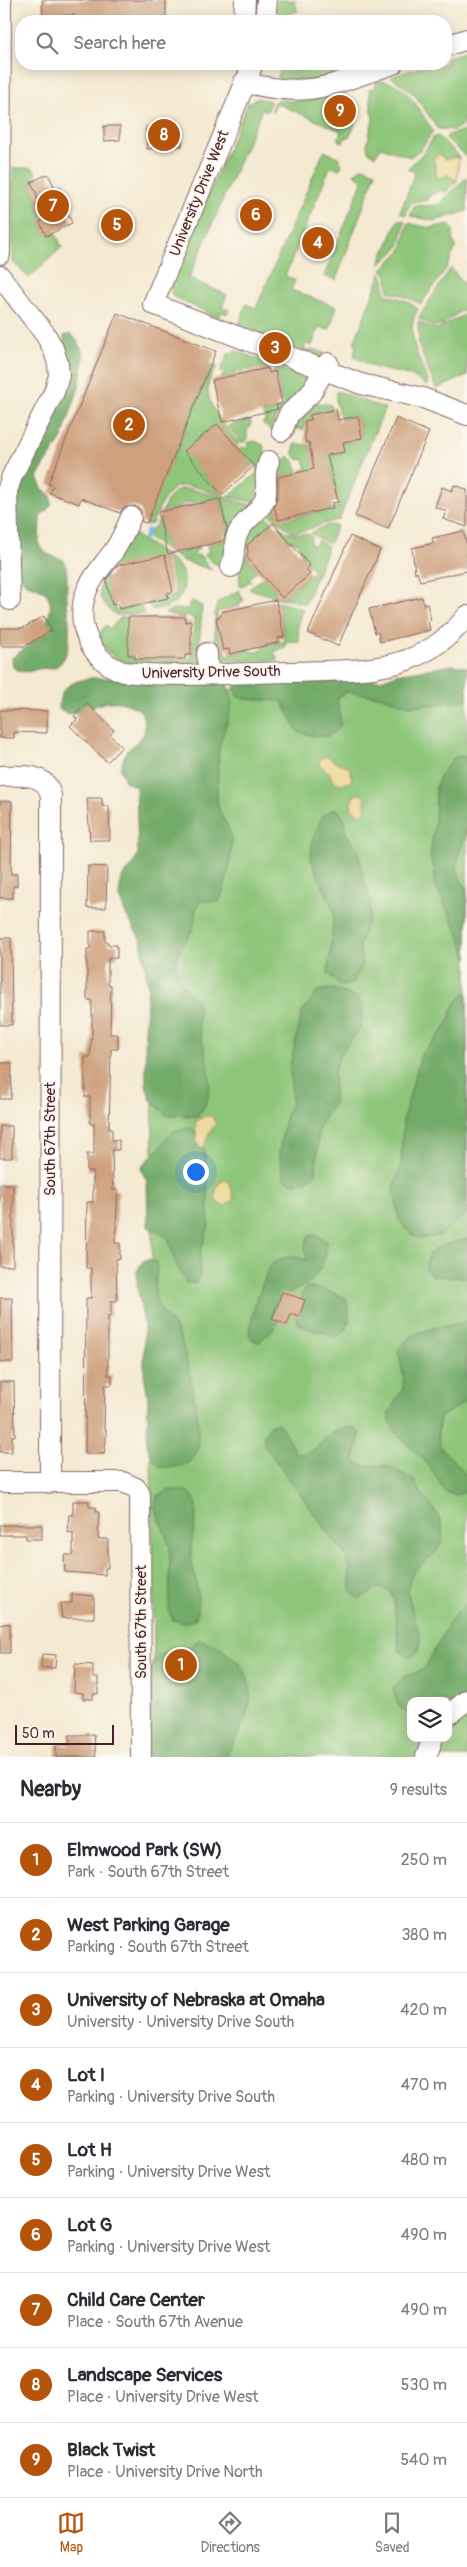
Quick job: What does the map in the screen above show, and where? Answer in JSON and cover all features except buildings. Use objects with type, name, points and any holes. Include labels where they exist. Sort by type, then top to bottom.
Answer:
[{"type":"street","points":[[0,0],[0,254]]},
{"type":"street","points":[[244,15],[245,0]]},
{"type":"street","points":[[266,15],[267,0]]},
{"type":"street","points":[[452,44],[467,39]]},
{"type":"street","points":[[244,73],[267,89],[296,92],[317,89],[374,70]]},
{"type":"street","name":"University Drive West","points":[[244,73],[153,304],[326,367]]},
{"type":"street","points":[[0,276],[54,348],[59,376],[54,392],[12,476],[7,491],[10,600]]},
{"type":"street","points":[[282,431],[289,414],[311,393],[326,367],[361,384],[423,398],[467,415]]},
{"type":"street","points":[[231,567],[235,554],[237,534],[243,524],[257,512],[264,500],[264,477],[269,461]]},
{"type":"street","name":"University Drive South","points":[[131,517],[119,542],[87,590],[83,615],[86,637],[91,647],[106,663],[124,672],[208,674],[381,667],[405,661],[430,650],[445,639],[467,616]]},
{"type":"street","points":[[207,653],[208,674]]},
{"type":"street","name":"South 67th Street","points":[[0,776],[32,776],[49,786],[50,796],[50,1483],[123,1482],[136,1488],[141,1500],[141,1757]]},
{"type":"street","points":[[0,1482],[50,1483]]},
{"type":"street","points":[[452,1712],[467,1700]]},
{"type":"street","points":[[426,1757],[431,1742]]},
{"type":"green space","points":[[277,0],[297,0],[294,1],[298,11],[287,15],[276,15]]},
{"type":"green space","points":[[467,51],[467,117],[463,119],[464,124],[454,130],[438,129],[414,94],[391,77],[411,70],[452,70],[452,56]]},
{"type":"green space","points":[[280,70],[317,70],[318,72],[324,70],[349,70],[314,81],[277,80]]},
{"type":"green space","points":[[378,81],[388,82],[404,91],[417,106],[433,131],[421,149],[410,157],[381,147],[375,156],[368,151],[367,145],[373,119],[369,89],[372,89]]},
{"type":"green space","points":[[343,93],[352,100],[355,119],[352,133],[344,139],[343,143],[338,140],[341,131],[276,103],[272,112],[273,103],[276,100],[304,101]]},
{"type":"green space","points":[[257,98],[270,101],[268,111],[262,109],[189,278],[227,295],[222,307],[229,310],[227,314],[221,312],[219,318],[172,296],[170,283],[248,103]]},
{"type":"green space","points":[[462,131],[467,133],[467,157],[446,138],[448,135]]},
{"type":"green space","points":[[438,136],[458,155],[459,159],[455,157],[445,160],[442,155],[433,158],[436,175],[440,178],[448,175],[457,181],[445,193],[441,190],[430,195],[426,201],[412,202],[406,215],[400,213],[415,172],[407,169],[424,152],[433,138]]},
{"type":"green space","points":[[324,151],[338,157],[342,166],[339,169],[330,167],[285,276],[295,280],[291,290],[337,307],[329,330],[319,327],[312,346],[307,344],[305,346],[305,351],[317,350],[324,353],[325,360],[239,325],[246,304],[256,308]]},
{"type":"green space","points":[[362,167],[376,172],[336,280],[324,276],[363,180],[354,174]]},
{"type":"green space","points":[[13,168],[33,168],[38,179],[31,183],[38,202],[36,204],[43,220],[40,222],[46,235],[55,232],[62,247],[29,278],[13,262]]},
{"type":"green space","points":[[467,177],[467,211],[435,221],[410,216],[415,205],[431,206],[439,204]]},
{"type":"green space","points":[[398,220],[405,221],[399,247],[379,265]]},
{"type":"green space","points":[[408,223],[430,228],[448,224],[453,230],[453,241],[456,247],[446,269],[421,304],[402,295],[389,292],[387,276],[382,269],[402,249]]},
{"type":"green space","points":[[451,268],[467,288],[467,310],[461,311],[441,325],[434,326],[419,319],[419,317]]},
{"type":"green space","points":[[381,273],[384,279],[385,294],[407,301],[418,309],[412,326],[414,345],[428,380],[427,386],[413,376],[376,368],[354,357],[356,344],[354,343]]},
{"type":"green space","points":[[467,313],[467,376],[436,389],[419,346],[418,322],[437,329]]},
{"type":"green space","points":[[71,334],[76,339],[84,355],[79,387],[62,438],[37,477],[42,488],[51,496],[51,506],[40,517],[39,545],[47,554],[64,560],[66,570],[69,625],[68,644],[63,660],[57,666],[22,672],[13,667],[12,658],[31,643],[42,630],[49,616],[50,601],[42,590],[24,582],[17,568],[21,559],[15,489],[64,353],[64,336]]},
{"type":"green space","points":[[237,351],[274,366],[235,372],[234,376],[221,378],[225,372],[220,372],[228,354]]},
{"type":"green space","points":[[211,365],[218,367],[211,377],[208,387],[209,397],[218,417],[239,444],[235,447],[221,428],[213,427],[188,448],[201,472],[226,497],[198,488],[179,486],[166,497],[152,524],[145,525]]},
{"type":"green space","points":[[275,366],[309,380],[275,419],[272,431],[262,423],[266,421],[262,413],[281,409],[285,404],[282,401]]},
{"type":"green space","points":[[336,391],[385,408],[339,520],[303,531],[292,532],[266,512],[264,507],[269,493],[267,478],[272,462],[284,461],[289,456],[296,464],[298,474],[272,477],[269,483],[276,515],[280,521],[339,507],[331,470],[325,471],[323,467],[302,473],[302,470],[307,469],[304,459],[298,460],[293,453],[295,444],[309,445],[311,452],[317,452],[319,457],[344,452],[343,442],[356,442],[355,439],[362,438],[358,416],[341,419],[336,403]]},
{"type":"green space","points":[[312,402],[331,405],[332,410],[310,415],[311,420],[305,421],[303,430],[295,428],[295,434],[290,436],[290,428]]},
{"type":"green space","points":[[248,420],[251,421],[250,428],[247,428],[247,440],[241,443],[228,426]]},
{"type":"green space","points":[[255,441],[263,445],[266,455],[256,503],[228,497],[257,473],[257,465],[252,464],[238,450],[242,447],[248,449],[247,443]]},
{"type":"green space","points":[[180,489],[190,489],[254,506],[226,567],[213,563],[204,554],[209,553],[207,546],[229,539],[221,501],[186,503],[161,516],[168,500]]},
{"type":"green space","points":[[264,515],[274,523],[243,550],[244,555],[258,570],[249,578],[251,581],[240,587],[238,547]]},
{"type":"green space","points":[[159,519],[167,549],[170,548],[172,553],[175,554],[198,547],[199,550],[194,551],[195,555],[201,556],[212,570],[181,560],[147,537],[149,531],[156,525]]},
{"type":"green space","points":[[328,525],[337,526],[329,544],[312,534],[312,532]]},
{"type":"green space","points":[[278,526],[289,533],[312,536],[310,542],[312,545],[315,545],[318,540],[328,547],[305,604],[283,598],[314,571],[303,558],[298,544],[289,541]]},
{"type":"green space","points":[[134,534],[167,556],[109,567]]},
{"type":"green space","points":[[167,557],[176,563],[182,572],[183,590],[179,598],[172,605],[152,609],[148,603],[176,595]]},
{"type":"green space","points":[[105,574],[112,605],[115,605],[116,611],[144,604],[141,608],[145,614],[115,615],[105,605],[100,596],[100,587]]},
{"type":"green space","points":[[265,575],[277,595],[284,599],[249,589]]},
{"type":"green space","points":[[239,590],[244,601],[239,602],[240,606],[219,611],[216,621],[218,633],[227,655],[248,650],[252,652],[261,651],[264,646],[285,641],[278,602],[303,609],[298,622],[299,642],[286,642],[286,647],[274,652],[278,660],[217,661],[214,656],[215,614],[218,602]]},
{"type":"green space","points":[[191,600],[202,606],[198,662],[193,664],[132,664],[111,655],[101,643],[100,635],[106,625],[110,629],[120,618],[132,617],[132,659],[167,660],[192,658],[194,619],[188,615],[181,617],[165,613],[172,609],[188,609]]},
{"type":"green space","points":[[453,665],[467,667],[467,699],[450,703],[410,706],[379,696],[346,692],[337,698],[341,724],[332,734],[322,737],[298,732],[282,701],[244,699],[237,696],[234,687],[237,681],[336,674],[363,680],[381,680],[396,674]]},
{"type":"green space","points":[[91,678],[224,679],[231,696],[231,710],[219,747],[217,792],[219,809],[231,837],[231,855],[225,885],[220,901],[201,901],[195,913],[193,929],[182,946],[176,963],[178,977],[198,1003],[198,1023],[209,1073],[209,1095],[197,1116],[166,1115],[150,1099],[146,1084],[145,1031],[148,987],[141,940],[125,913],[119,893],[122,877],[133,865],[138,854],[136,787],[125,781],[120,769],[126,752],[144,734],[145,724],[141,711],[121,702],[105,703],[69,714],[59,709],[61,695],[68,686]]},
{"type":"green space","points":[[155,689],[467,691],[467,1757],[152,1757],[154,1634],[151,1460]]},
{"type":"green space","points":[[467,757],[467,828],[459,854],[457,869],[467,894],[467,957],[459,934],[434,883],[435,872],[430,856],[435,819],[436,787],[440,776],[453,758]]},
{"type":"green space","points":[[333,809],[339,811],[344,819],[346,833],[359,851],[363,877],[371,902],[370,917],[359,945],[362,966],[352,984],[341,986],[328,974],[334,911],[311,860],[312,841],[317,828],[323,815]]},
{"type":"green space","points":[[333,989],[358,998],[363,1007],[363,1016],[360,1028],[340,1054],[334,1072],[334,1103],[319,1126],[316,1173],[305,1181],[297,1183],[284,1179],[279,1152],[285,1118],[292,1100],[290,1067],[302,1012],[318,991]]},
{"type":"green space","points":[[467,992],[467,1213],[441,1235],[420,1239],[411,1234],[399,1220],[394,1188],[401,1164],[403,1120],[421,1055],[444,1030],[456,1002]]},
{"type":"green space","points":[[191,1128],[199,1135],[203,1143],[207,1170],[209,1225],[200,1254],[200,1276],[196,1283],[186,1283],[174,1260],[169,1239],[148,1227],[147,1182],[141,1169],[172,1132]]},
{"type":"green space","points":[[317,1235],[327,1241],[326,1254],[318,1273],[309,1283],[285,1295],[282,1311],[275,1327],[259,1342],[253,1340],[249,1334],[255,1305],[268,1269],[276,1261],[286,1257],[307,1260],[305,1244],[309,1236]]},
{"type":"green space","points":[[467,1239],[467,1278],[432,1276],[425,1269],[429,1254],[443,1245]]},
{"type":"green space","points":[[148,1259],[158,1263],[155,1284],[156,1300],[160,1309],[174,1325],[182,1343],[197,1413],[198,1444],[196,1453],[189,1462],[175,1467],[160,1467],[153,1460],[147,1445],[148,1398],[144,1375],[144,1325],[137,1286],[137,1271],[143,1261]]},
{"type":"green space","points":[[306,1287],[322,1289],[346,1298],[349,1321],[340,1335],[334,1338],[297,1322],[297,1307]]},
{"type":"green space","points":[[467,1321],[467,1400],[440,1418],[438,1433],[444,1451],[456,1462],[465,1478],[467,1491],[457,1495],[447,1493],[424,1460],[398,1435],[388,1414],[403,1389],[404,1378],[398,1351],[404,1343],[411,1337],[428,1330]]},
{"type":"green space","points":[[278,1423],[297,1454],[313,1450],[336,1431],[344,1428],[355,1428],[360,1435],[354,1461],[360,1465],[387,1466],[413,1479],[438,1515],[442,1528],[440,1547],[417,1570],[409,1584],[411,1604],[420,1635],[418,1652],[411,1658],[399,1651],[394,1601],[390,1590],[378,1588],[359,1599],[351,1592],[350,1570],[345,1555],[264,1445],[264,1435],[271,1424]]},
{"type":"green space","points":[[170,1490],[187,1492],[192,1495],[196,1503],[191,1551],[198,1602],[195,1619],[184,1623],[173,1620],[169,1611],[170,1547],[155,1507],[157,1496]]},
{"type":"green space","points":[[467,1602],[467,1664],[462,1673],[467,1674],[467,1717],[452,1714],[452,1697],[407,1697],[406,1712],[398,1704],[393,1687],[404,1677],[420,1671],[427,1664],[453,1617]]},
{"type":"green space","points":[[199,1640],[219,1647],[241,1666],[248,1678],[249,1704],[240,1730],[226,1757],[147,1757],[147,1681],[152,1663],[162,1654],[181,1653]]},
{"type":"sand","points":[[439,154],[445,160],[455,157],[459,159],[457,181],[448,175],[440,178],[436,176],[436,167],[433,159]]},
{"type":"sand","points":[[327,756],[337,763],[348,766],[352,774],[351,782],[340,784],[332,780],[329,772],[319,765],[320,759]]},
{"type":"sand","points":[[361,794],[365,797],[365,812],[361,815],[352,809],[351,803],[355,795]]},
{"type":"sand","points":[[205,1116],[212,1116],[216,1123],[209,1133],[204,1147],[201,1148],[197,1143],[196,1121]]},
{"type":"sand","points":[[225,1180],[230,1184],[234,1199],[224,1207],[216,1201],[215,1193],[219,1183]]},
{"type":"waterway","points":[[145,538],[148,530]]},
{"type":"place","name":"Black Twist","points":[[340,111]]},
{"type":"place","name":"Landscape Services","points":[[164,135]]},
{"type":"place","name":"Child Care Center","points":[[53,206]]},
{"type":"place","name":"Lot G","points":[[256,215]]},
{"type":"place","name":"Lot H","points":[[117,225]]},
{"type":"place","name":"Lot I","points":[[318,243]]},
{"type":"place","name":"University of Nebraska at Omaha","points":[[275,348]]},
{"type":"place","name":"West Parking Garage","points":[[129,425]]},
{"type":"place","name":"Elmwood Park (SW)","points":[[181,1665]]}]
